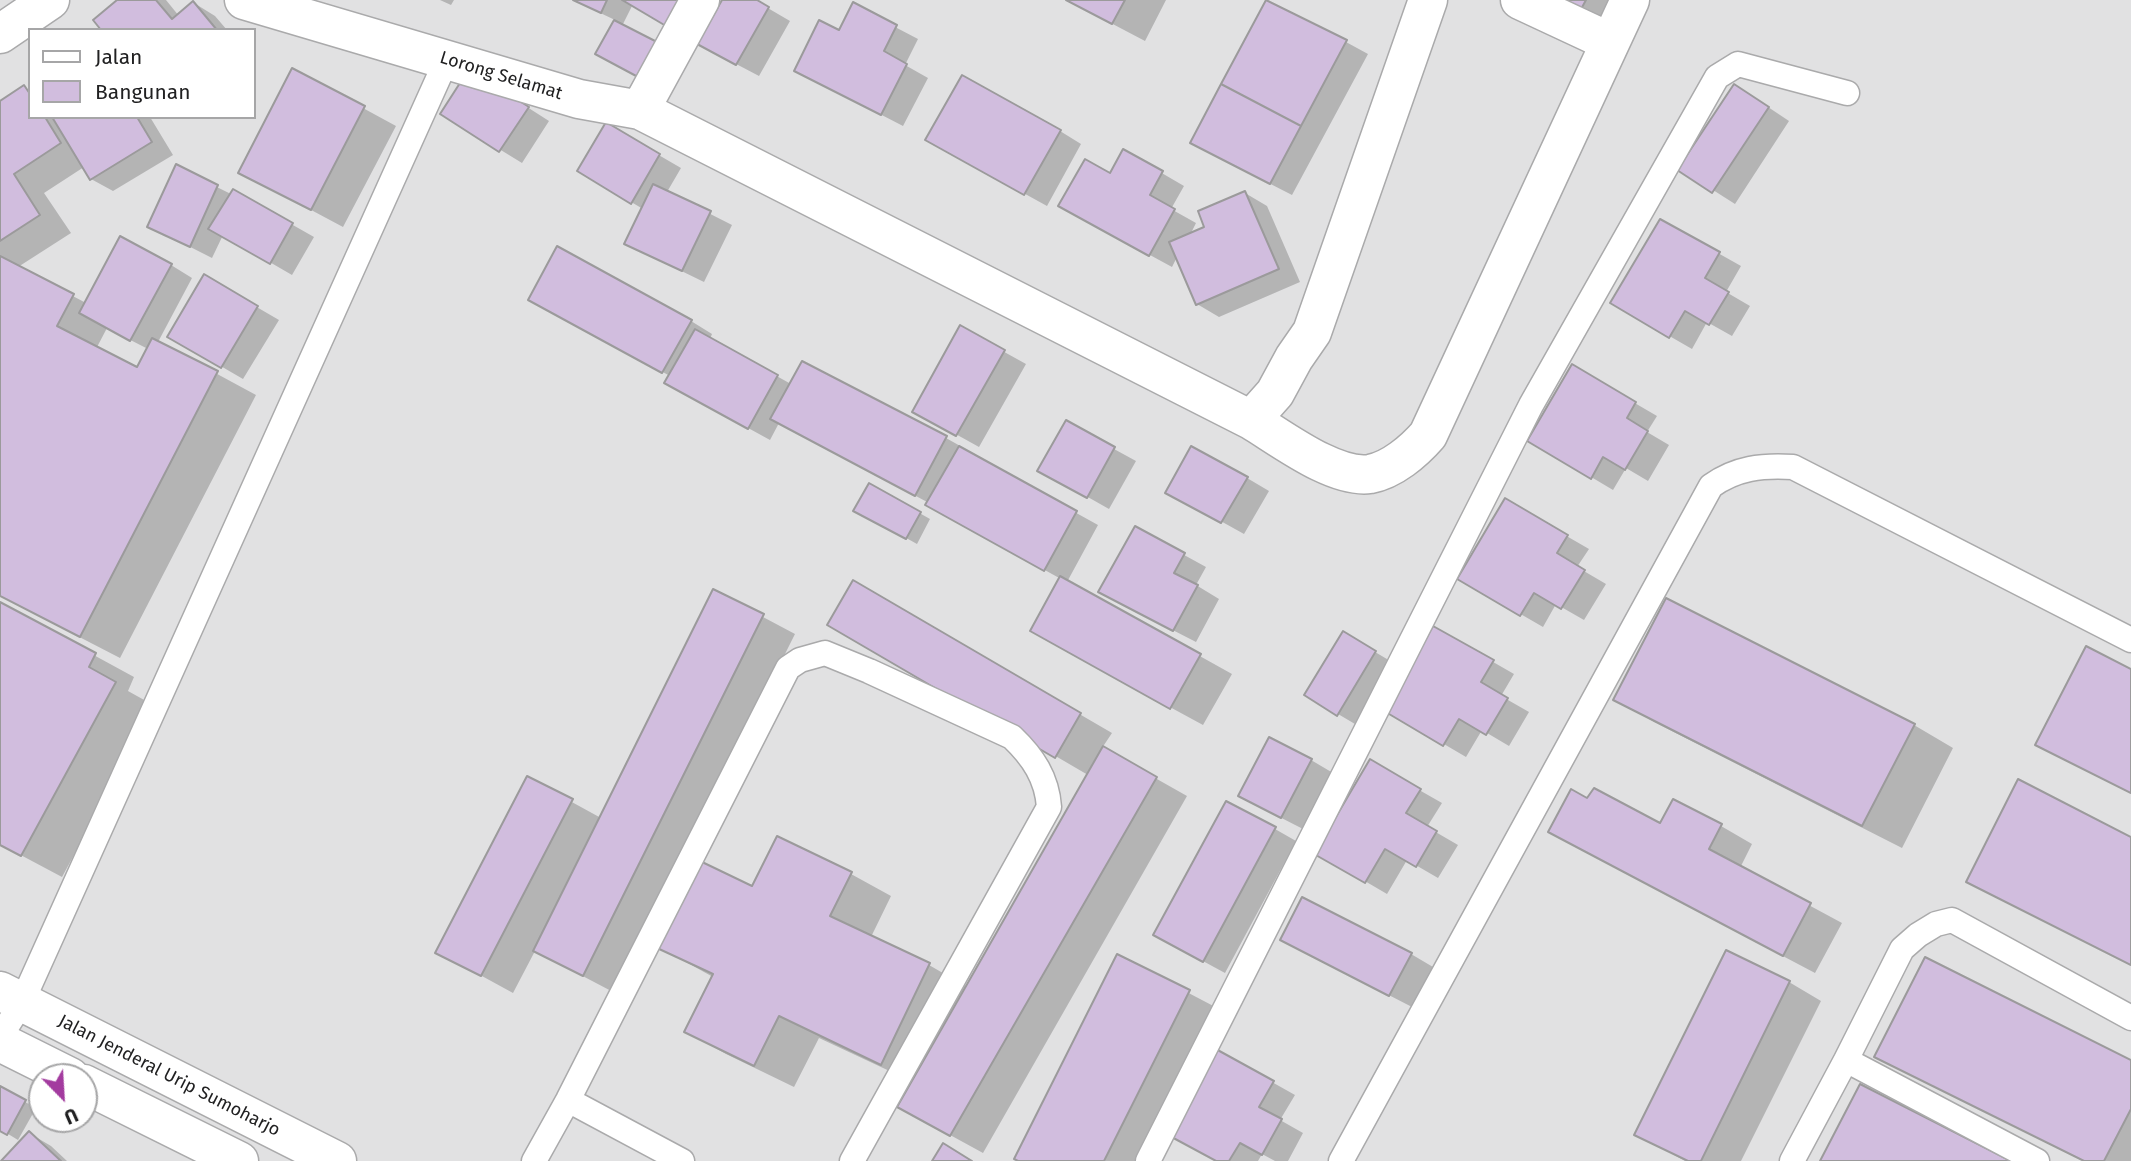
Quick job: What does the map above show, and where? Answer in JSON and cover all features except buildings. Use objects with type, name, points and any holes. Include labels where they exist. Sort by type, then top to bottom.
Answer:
[{"type":"street","points":[[0,34],[50,0]]},
{"type":"street","name":"Lorong Selamat","points":[[244,0],[579,99],[640,110],[1251,420],[1325,464],[1351,472],[1370,474],[1402,460],[1428,435],[1630,0]]},
{"type":"street","points":[[640,110],[700,0]]},
{"type":"street","points":[[1251,420],[1275,393],[1312,332],[1428,0]]},
{"type":"street","points":[[1520,0],[1610,42]]},
{"type":"street","name":"Jalan Jenderal Urip Sumoharjo","points":[[11,997],[337,1161]]},
{"type":"street","points":[[0,1040],[44,1063]]},
{"type":"street","points":[[98,1091],[221,1157],[243,1115]]},
{"type":"lane","points":[[0,1040],[11,997],[447,60]]},
{"type":"lane","points":[[1148,1161],[1531,405],[1717,77],[1738,64],[1847,93]]},
{"type":"lane","points":[[1341,1161],[1711,486],[1725,476],[1738,470],[1770,465],[1793,467],[2131,640]]},
{"type":"lane","points":[[534,1161],[568,1100],[788,668],[800,660],[825,653],[1013,737],[1027,751],[1048,788],[1048,807],[852,1161]]},
{"type":"lane","points":[[1792,1161],[1902,949],[1918,935],[1936,925],[1952,920],[2131,1018]]},
{"type":"lane","points":[[1846,1060],[2037,1161]]},
{"type":"lane","points":[[568,1100],[682,1161]]}]
